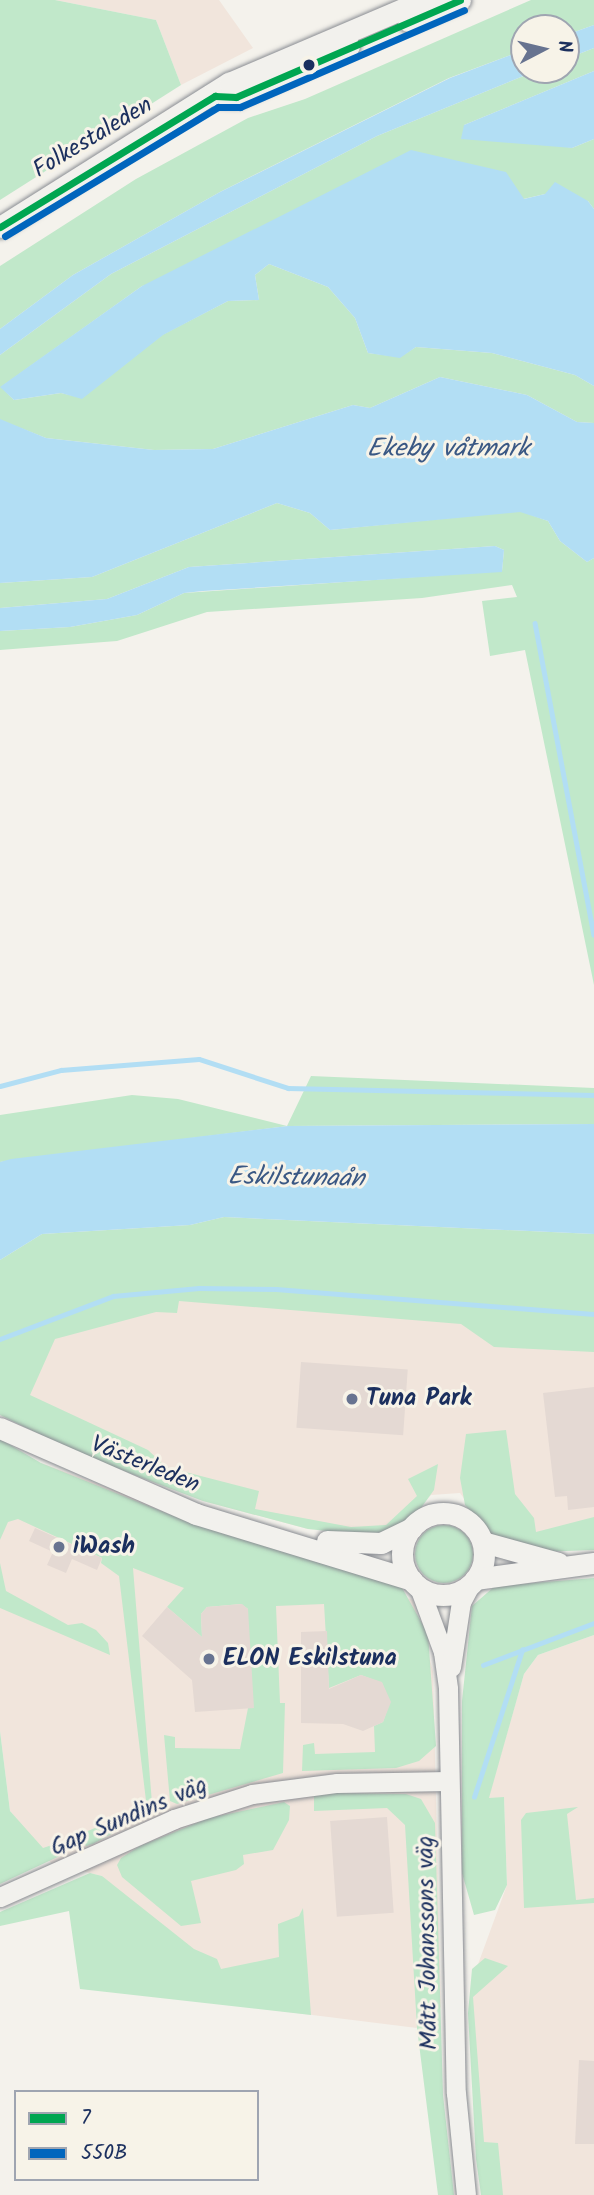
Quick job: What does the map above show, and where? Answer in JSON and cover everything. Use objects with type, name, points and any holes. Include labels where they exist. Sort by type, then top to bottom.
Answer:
[{"type":"main road","name":"Folkestaleden","points":[[0,228],[215,96],[229,83],[424,0]]},
{"type":"main road","name":"Folkestaleden","points":[[215,96],[236,97],[460,0]]},
{"type":"main road","name":"Västerleden","points":[[0,1428],[141,1493],[416,1583]]},
{"type":"main road","points":[[473,1582],[483,1565],[483,1542],[471,1524],[453,1514],[431,1515],[412,1528],[403,1557],[416,1583],[446,1594],[473,1582],[565,1565],[594,1563]]},
{"type":"main road","name":"Västerleden","points":[[276,1536],[372,1544],[396,1539],[412,1528]]},
{"type":"main road","points":[[483,1542],[565,1565]]},
{"type":"street","name":"Mått Johanssons väg","points":[[448,1689],[461,1602],[473,1582]]},
{"type":"street","name":"Mått Johanssons väg","points":[[416,1583],[443,1652],[448,1689],[456,2093],[466,2195]]},
{"type":"street","name":"Gap Sundins väg","points":[[0,1898],[174,1819],[252,1794],[337,1783],[448,1781]]},
{"type":"shaded area","points":[[55,0],[219,0],[253,48],[181,85],[156,20]]},
{"type":"shaded area","points":[[175,1294],[594,1337],[594,1550],[496,1541],[460,1493],[431,1495],[398,1527],[308,1529],[203,1501],[82,1455],[1,1415],[21,1337]]},
{"type":"shaded area","points":[[41,1463],[413,1600],[433,1671],[441,2007],[417,2028],[167,1997],[102,1876],[52,1864],[10,1811],[0,1731],[0,1540],[4,1519]]},
{"type":"shaded area","points":[[594,1635],[594,2195],[486,2195],[472,1999],[477,1967],[507,1885],[504,1798],[488,1799],[524,1674],[538,1655]]},
{"type":"green space","points":[[0,0],[55,0],[156,20],[181,85],[0,200]]},
{"type":"green space","points":[[531,0],[594,0],[594,25],[580,30],[580,14],[510,14],[510,55],[449,78],[220,192],[73,275],[0,329],[0,266],[136,179],[248,118],[305,99]]},
{"type":"green space","points":[[594,48],[594,71],[580,77],[580,54]]},
{"type":"green space","points":[[510,81],[510,84],[563,84],[464,125],[572,148],[594,139],[594,209],[588,201],[545,194],[142,286],[1,387],[14,400],[61,393],[82,398],[162,335],[228,301],[259,300],[255,275],[269,264],[328,287],[355,318],[368,353],[400,357],[416,347],[492,353],[575,375],[594,386],[594,423],[577,422],[527,395],[440,377],[370,408],[353,405],[213,449],[154,450],[46,438],[0,420],[0,355],[111,274],[377,136]]},
{"type":"green space","points":[[277,503],[310,513],[330,530],[520,511],[548,521],[560,541],[587,562],[594,558],[594,985],[525,650],[490,656],[482,601],[517,597],[512,585],[422,598],[207,612],[117,641],[0,650],[0,631],[70,627],[137,615],[184,593],[502,571],[504,550],[495,546],[189,567],[107,599],[0,608],[0,583],[92,577]]},
{"type":"green space","points":[[311,1076],[594,1088],[594,1124],[288,1126],[0,1162],[0,1115],[132,1095],[178,1099],[287,1126]]},
{"type":"green space","points":[[224,1217],[594,1234],[594,1352],[494,1347],[461,1324],[179,1301],[177,1313],[156,1312],[55,1339],[30,1395],[148,1450],[166,1467],[259,1491],[255,1509],[351,1527],[386,1525],[417,1496],[408,1479],[438,1464],[434,1490],[421,1508],[398,1527],[374,1536],[308,1529],[203,1501],[82,1455],[0,1415],[0,1260],[42,1234],[190,1225]]},
{"type":"green space","points":[[506,1430],[515,1494],[534,1518],[536,1532],[594,1517],[594,1550],[538,1552],[496,1541],[465,1505],[460,1478],[466,1434]]},
{"type":"green space","points":[[0,1439],[41,1463],[181,1519],[401,1586],[428,1634],[436,1746],[419,1761],[396,1768],[302,1771],[303,1745],[314,1743],[315,1754],[375,1752],[374,1726],[383,1722],[390,1702],[382,1683],[361,1675],[329,1688],[324,1604],[276,1606],[280,1703],[285,1703],[283,1773],[177,1804],[170,1801],[164,1735],[175,1737],[175,1748],[240,1749],[248,1708],[248,1609],[241,1604],[207,1607],[201,1614],[202,1637],[167,1607],[184,1588],[133,1568],[152,1803],[147,1809],[119,1576],[101,1563],[102,1558],[18,1519],[8,1522],[0,1540]]},
{"type":"green space","points":[[438,1525],[450,1525],[465,1533],[473,1548],[473,1560],[465,1575],[450,1583],[438,1583],[423,1575],[415,1560],[415,1548],[423,1533]]},
{"type":"green space","points":[[0,1563],[6,1591],[68,1625],[82,1623],[96,1630],[108,1643],[110,1655],[0,1608]]},
{"type":"green space","points":[[594,1578],[594,1635],[538,1655],[524,1674],[489,1798],[504,1797],[507,1885],[495,1910],[474,1915],[462,1873],[462,1701],[472,1606],[495,1586]]},
{"type":"green space","points":[[0,1731],[10,1811],[43,1848],[64,1841],[64,1854],[0,1884]]},
{"type":"green space","points":[[332,1793],[406,1794],[421,1799],[435,1823],[443,2095],[454,2195],[438,2195],[417,2028],[405,1825],[387,1808],[314,1811],[314,1796]]},
{"type":"green space","points":[[284,1802],[290,1806],[289,1820],[273,1850],[243,1855],[244,1864],[236,1870],[191,1881],[201,1923],[181,1926],[122,1877],[117,1865],[121,1858],[140,1846],[209,1818]]},
{"type":"green space","points":[[578,1807],[567,1814],[576,1900],[594,1898],[594,1903],[524,1908],[521,1820],[526,1813]]},
{"type":"green space","points":[[125,1815],[124,1827],[93,1844],[86,1846],[74,1837]]},
{"type":"green space","points":[[90,1873],[102,1876],[194,1949],[217,1959],[221,1969],[279,1957],[278,1924],[299,1916],[303,1908],[311,2015],[80,1989],[69,1911],[0,1926],[0,1912]]},
{"type":"green space","points":[[485,1958],[508,1966],[473,1997],[484,2142],[498,2143],[503,2195],[481,2195],[476,2159],[468,2013],[472,1969]]},
{"type":"water","points":[[594,25],[594,48],[580,54],[580,30]]},
{"type":"water","points":[[510,55],[510,81],[377,136],[111,274],[0,355],[0,329],[73,275],[220,192],[450,78]]},
{"type":"water","points":[[594,71],[594,139],[572,148],[461,139],[464,125],[563,84],[580,84],[580,77]]},
{"type":"water","name":"Ekeby våtmark","points":[[411,150],[506,172],[524,199],[545,194],[555,182],[588,201],[594,209],[594,386],[575,375],[492,353],[416,347],[400,358],[368,353],[355,318],[328,287],[269,264],[255,275],[259,300],[228,301],[163,335],[82,399],[61,393],[14,400],[0,387],[142,286]]},
{"type":"water","name":"Ekeby våtmark","points":[[440,377],[527,395],[577,422],[594,423],[594,558],[587,562],[560,541],[548,521],[520,512],[330,530],[310,513],[277,503],[92,577],[0,583],[0,419],[46,438],[154,450],[213,449],[353,405],[370,408]]},
{"type":"water","points":[[495,546],[504,550],[502,572],[184,593],[137,615],[70,627],[0,631],[0,608],[107,599],[189,567]]},
{"type":"water","name":"Eskilstunaån","points":[[594,1124],[594,1234],[224,1217],[190,1225],[42,1234],[0,1260],[0,1162],[11,1159],[288,1126]]},
{"type":"building","name":"Tuna Park","points":[[301,1362],[408,1369],[403,1435],[296,1428]]},
{"type":"building","points":[[594,1387],[594,1507],[568,1510],[567,1496],[555,1497],[543,1393]]},
{"type":"building","name":"iWash","points":[[35,1528],[102,1558],[97,1570],[72,1559],[66,1573],[47,1565],[53,1552],[29,1541]]},
{"type":"building","name":"ELON Eskilstuna","points":[[242,1604],[248,1609],[254,1708],[195,1712],[192,1680],[142,1636],[167,1607],[202,1637],[201,1614],[207,1607]]},
{"type":"building","points":[[327,1631],[329,1689],[361,1675],[382,1682],[391,1702],[383,1722],[363,1731],[343,1724],[301,1723],[301,1632]]},
{"type":"building","points":[[387,1817],[394,1913],[337,1917],[330,1821]]},
{"type":"building","points":[[579,2060],[594,2061],[594,2144],[575,2144]]},
{"type":"waterway","points":[[535,623],[594,934]]},
{"type":"waterway","points":[[0,1086],[61,1070],[199,1059],[288,1088],[594,1095]]},
{"type":"waterway","points":[[0,1339],[113,1296],[199,1288],[276,1289],[594,1314]]},
{"type":"waterway","points":[[483,1665],[594,1623]]},
{"type":"waterway","points":[[474,1797],[522,1650]]},
{"type":"transit line","name":"7","points":[[0,227],[215,96],[236,97],[460,0]]},
{"type":"transit line","name":"550B","points":[[5,236],[218,107],[240,107],[464,10]]},
{"type":"place","name":"Tuna Park","points":[[352,1399]]},
{"type":"place","name":"iWash","points":[[59,1547]]},
{"type":"place","name":"ELON Eskilstuna","points":[[209,1659]]}]
